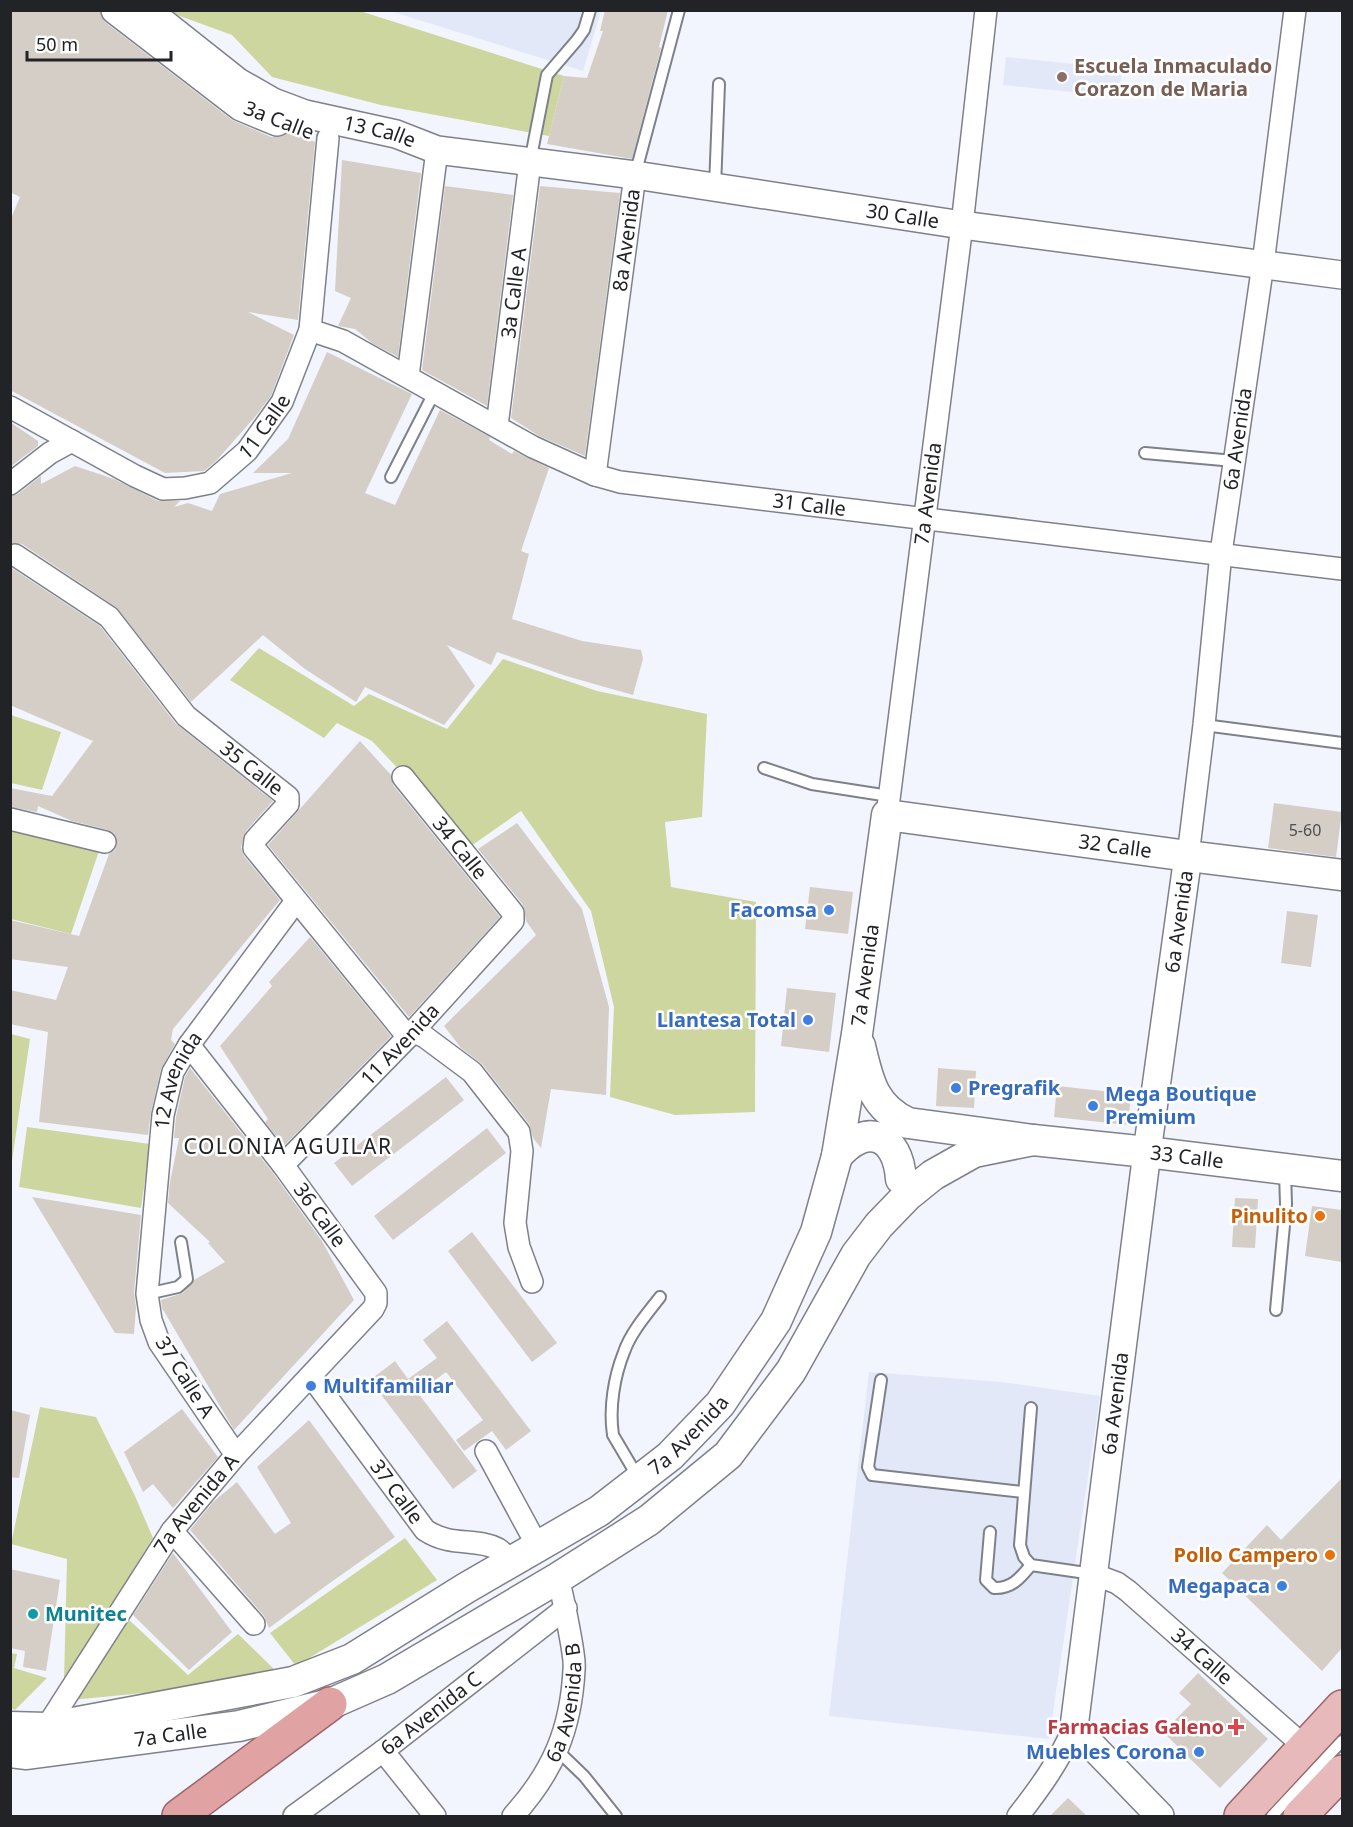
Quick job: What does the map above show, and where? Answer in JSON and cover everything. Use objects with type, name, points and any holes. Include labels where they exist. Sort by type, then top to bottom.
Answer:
[{"type":"highway","points":[[179,1816],[330,1704]]},
{"type":"main road","name":"32 Calle","points":[[888,806],[1188,856],[1342,875]]},
{"type":"main road","name":"7a Avenida","points":[[293,1683],[352,1659],[599,1511],[670,1456],[720,1404],[776,1321],[816,1232],[837,1156],[857,1034],[888,806]]},
{"type":"main road","name":"33 Calle","points":[[857,1034],[874,1093],[886,1109],[896,1117],[916,1124],[1032,1140],[1342,1176]]},
{"type":"main road","points":[[837,1156],[845,1146],[858,1138],[882,1139],[898,1156],[901,1179]]},
{"type":"main road","name":"7a Avenida","points":[[330,1704],[387,1679],[558,1578],[649,1520],[728,1455],[791,1371],[856,1255],[879,1225],[907,1196],[933,1175],[974,1152],[1032,1140]]},
{"type":"main road","points":[[856,1255],[876,1212],[901,1179],[926,1164],[947,1156],[974,1152]]},
{"type":"main road","name":"7a Calle","points":[[10,1727],[46,1728],[293,1683]]},
{"type":"main road","name":"7a Calle","points":[[16,1759],[239,1726],[330,1704]]},
{"type":"main road","points":[[1241,1816],[1342,1707]]},
{"type":"main road","points":[[16,1759],[46,1728]]},
{"type":"main road","points":[[1300,1816],[1340,1778]]},
{"type":"street","name":"3a Calle","points":[[115,10],[194,59],[241,107],[288,127],[328,138],[395,149],[437,150]]},
{"type":"street","name":"13 Calle","points":[[147,10],[194,59],[273,102],[304,114],[396,134],[437,150],[464,154]]},
{"type":"street","name":"7a Avenida","points":[[888,806],[962,225],[986,10]]},
{"type":"street","name":"6a Avenida","points":[[1018,1816],[1053,1769],[1074,1727],[1147,1152],[1188,856],[1221,553],[1263,264],[1295,10]]},
{"type":"street","name":"11 Calle","points":[[10,407],[163,489],[210,483],[247,451],[282,402],[310,330],[328,138]]},
{"type":"street","points":[[408,376],[437,150]]},
{"type":"street","name":"30 Calle","points":[[464,154],[635,176],[962,225],[1342,275]]},
{"type":"street","name":"3a Calle A","points":[[497,426],[530,162]]},
{"type":"street","name":"8a Avenida","points":[[595,475],[635,176]]},
{"type":"street","name":"31 Calle","points":[[310,330],[343,341],[533,447],[595,475],[620,482],[1342,569]]},
{"type":"street","points":[[10,484],[50,453],[72,441]]},
{"type":"street","name":"35 Calle","points":[[15,555],[109,617],[186,716],[288,797],[288,804],[253,844],[254,848],[411,1034],[425,1037],[472,1072],[519,1132],[522,1151],[515,1222],[519,1247],[532,1282]]},
{"type":"street","name":"34 Calle","points":[[403,777],[513,913],[513,921]]},
{"type":"street","points":[[10,819],[105,842]]},
{"type":"street","name":"12 Avenida","points":[[147,1294],[163,1115],[173,1072],[189,1045],[297,901]]},
{"type":"street","name":"11 Avenida","points":[[284,1165],[411,1034],[513,921]]},
{"type":"street","name":"36 Calle","points":[[189,1045],[284,1165],[376,1293],[376,1303]]},
{"type":"street","name":"37 Calle A","points":[[147,1294],[151,1320],[159,1342],[236,1455]]},
{"type":"street","name":"7a Avenida A","points":[[46,1728],[172,1531],[236,1455],[373,1309],[376,1303]]},
{"type":"street","name":"37 Calle","points":[[311,1376],[425,1530],[447,1541],[486,1545],[497,1549],[511,1562]]},
{"type":"street","points":[[486,1451],[538,1547]]},
{"type":"street","points":[[172,1531],[254,1624]]},
{"type":"street","name":"34 Calle","points":[[1093,1574],[1117,1583],[1128,1591],[1305,1747]]},
{"type":"street","name":"6a Avenida B","points":[[513,1816],[531,1797],[558,1751],[565,1730],[575,1668],[566,1608],[558,1578]]},
{"type":"street","name":"6a Avenida C","points":[[294,1816],[383,1751],[566,1608]]},
{"type":"street","points":[[1074,1727],[1160,1816]]},
{"type":"street","points":[[383,1751],[435,1816]]},
{"type":"lane","points":[[530,162],[547,75],[584,30],[590,10]]},
{"type":"lane","name":"8a Avenida","points":[[635,176],[679,10]]},
{"type":"lane","points":[[715,188],[719,84]]},
{"type":"lane","points":[[391,477],[435,391]]},
{"type":"lane","points":[[1146,453],[1234,461]]},
{"type":"lane","points":[[1204,725],[1342,743]]},
{"type":"lane","points":[[765,768],[780,775],[888,806]]},
{"type":"lane","points":[[1276,1310],[1286,1204],[1285,1169]]},
{"type":"lane","points":[[147,1294],[178,1287],[187,1279],[181,1242]]},
{"type":"lane","points":[[639,1480],[612,1435],[614,1383],[624,1350],[660,1297]]},
{"type":"lane","points":[[881,1380],[868,1467],[872,1475],[1023,1492]]},
{"type":"lane","points":[[1031,1408],[1020,1545],[1024,1557],[1031,1564],[1093,1574]]},
{"type":"lane","points":[[990,1532],[986,1580],[994,1588],[1003,1589],[1012,1585],[1031,1564]]},
{"type":"lane","points":[[1272,1816],[1342,1742]]},
{"type":"lane","points":[[558,1751],[584,1776],[616,1816]]},
{"type":"shaded area","points":[[390,11],[601,11],[583,71]]},
{"type":"shaded area","name":"Escuela Inmaculado Corazon de Maria","points":[[1006,57],[1122,69],[1119,97],[1003,85]]},
{"type":"shaded area","points":[[869,1372],[1002,1382],[1100,1396],[1049,1739],[829,1716]]},
{"type":"green space","points":[[166,11],[360,11],[564,76],[549,136],[381,105],[272,77],[232,35]]},
{"type":"green space","points":[[259,648],[354,706],[369,694],[447,729],[503,659],[597,691],[707,714],[702,817],[665,822],[671,887],[756,902],[755,1112],[675,1115],[610,1097],[614,1007],[591,911],[521,811],[471,846],[372,741],[337,723],[324,738],[230,680]]},
{"type":"green space","points":[[11,715],[61,732],[42,790],[11,783]]},
{"type":"green space","points":[[11,823],[101,845],[71,934],[11,919]]},
{"type":"green space","points":[[10,1034],[30,1039],[11,1167]]},
{"type":"green space","points":[[27,1127],[150,1144],[141,1208],[19,1187]]},
{"type":"green space","points":[[40,1407],[96,1417],[153,1538],[64,1681],[67,1559],[11,1544]]},
{"type":"green space","points":[[405,1538],[437,1580],[296,1666],[270,1633]]},
{"type":"green space","points":[[127,1618],[188,1675],[238,1634],[274,1669],[185,1689],[71,1700]]},
{"type":"green space","points":[[10,1653],[17,1654],[14,1668],[47,1678],[15,1710],[11,1708]]},
{"type":"building","points":[[10,10],[99,10],[105,22],[232,120],[271,137],[280,137],[289,131],[315,142],[298,320],[248,312],[294,335],[271,396],[216,461],[204,471],[165,473],[10,390],[10,221],[20,197],[10,192]]},
{"type":"building","points":[[605,10],[668,10],[659,47],[661,48],[632,159],[547,144],[564,76],[587,78],[603,31],[600,31]]},
{"type":"building","points":[[342,160],[421,173],[398,357],[372,343],[355,329],[338,326],[351,298],[335,291]]},
{"type":"building","points":[[445,186],[513,195],[487,406],[422,370]]},
{"type":"building","points":[[540,186],[620,193],[585,456],[539,436],[511,418]]},
{"type":"building","points":[[327,352],[412,394],[365,493],[395,505],[440,410],[490,437],[489,440],[512,454],[514,451],[549,468],[521,551],[529,554],[512,619],[582,641],[641,650],[643,659],[633,695],[566,676],[497,652],[491,665],[447,645],[475,686],[444,725],[365,687],[356,702],[305,669],[263,635],[191,702],[116,607],[22,544],[10,543],[10,497],[18,494],[41,476],[41,484],[75,466],[114,479],[158,501],[180,501],[174,507],[188,503],[212,511],[220,494],[292,473],[253,473],[288,439]]},
{"type":"building","points":[[10,422],[38,441],[38,446],[10,467]]},
{"type":"building","points":[[10,567],[100,626],[176,724],[273,801],[246,831],[241,847],[244,856],[280,900],[173,1029],[171,1040],[175,1044],[161,1069],[148,1135],[39,1122],[48,1032],[10,1024],[10,990],[56,1000],[68,967],[10,959],[10,920],[79,936],[109,854],[115,850],[117,844],[114,833],[108,830],[72,821],[38,806],[37,812],[10,807],[10,788],[52,796],[93,741],[10,705]]},
{"type":"building","points":[[360,741],[391,775],[393,785],[500,917],[409,1017],[268,845]]},
{"type":"building","points":[[1274,803],[1342,812],[1336,857],[1268,848]]},
{"type":"building","points":[[517,823],[582,909],[609,1007],[606,1095],[551,1089],[541,1148],[533,1138],[529,1124],[482,1064],[461,1048],[444,1026],[536,935],[526,921],[523,905],[478,849]]},
{"type":"building","name":"Facomsa","points":[[810,887],[853,892],[848,934],[805,929]]},
{"type":"building","points":[[1287,911],[1318,915],[1311,967],[1281,963]]},
{"type":"building","points":[[310,937],[391,1036],[284,1146],[265,1122],[268,1119],[220,1046],[272,986],[269,982]]},
{"type":"building","name":"Llantesa Total","points":[[787,988],[836,993],[829,1052],[781,1046]]},
{"type":"building","points":[[190,1068],[273,1173],[322,1241],[354,1300],[234,1430],[162,1308],[161,1300],[183,1293],[194,1280],[225,1262],[208,1243],[210,1242],[168,1203],[179,1138],[174,1138],[176,1117],[185,1077]]},
{"type":"building","name":"Pregrafik","points":[[938,1068],[976,1071],[974,1108],[936,1106]]},
{"type":"building","points":[[446,1077],[464,1100],[352,1186],[334,1163]]},
{"type":"building","name":"Mega Boutique Premium","points":[[1057,1086],[1131,1094],[1128,1125],[1054,1117]]},
{"type":"building","points":[[487,1128],[506,1153],[393,1240],[374,1216]]},
{"type":"building","points":[[32,1197],[141,1215],[134,1293],[136,1307],[134,1334],[115,1333]]},
{"type":"building","points":[[1235,1198],[1258,1199],[1255,1248],[1232,1247]]},
{"type":"building","points":[[1312,1206],[1342,1210],[1342,1262],[1305,1256]]},
{"type":"building","points":[[472,1232],[557,1343],[532,1362],[448,1251]]},
{"type":"building","points":[[447,1321],[531,1431],[506,1450],[492,1431],[464,1451],[456,1440],[483,1420],[446,1372],[418,1393],[477,1471],[453,1489],[370,1380],[395,1361],[408,1379],[437,1358],[423,1340]]},
{"type":"building","points":[[182,1409],[218,1457],[173,1508],[153,1484],[143,1492],[124,1452]]},
{"type":"building","points":[[10,1410],[30,1415],[19,1478],[10,1477]]},
{"type":"building","points":[[309,1420],[395,1537],[269,1628],[264,1616],[190,1530],[213,1502],[237,1482],[275,1534],[291,1523],[257,1467]]},
{"type":"building","name":"Megapaca","points":[[1342,1478],[1342,1648],[1322,1671],[1222,1573],[1267,1525],[1281,1540]]},
{"type":"building","points":[[173,1553],[232,1632],[189,1670],[133,1615]]},
{"type":"building","name":"Munitec","points":[[10,1569],[60,1580],[46,1671],[23,1667],[25,1651],[10,1648]]},
{"type":"building","points":[[1198,1673],[1268,1739],[1220,1788],[1163,1732],[1191,1704],[1179,1693]]},
{"type":"building","points":[[1068,1798],[1087,1816],[1050,1816]]},
{"type":"place","name":"Escuela Inmaculado Corazon de Maria","points":[[1062,77]]},
{"type":"place","name":"Facomsa","points":[[829,910]]},
{"type":"place","name":"Llantesa Total","points":[[808,1020]]},
{"type":"place","name":"Pregrafik","points":[[956,1088]]},
{"type":"place","name":"Mega Boutique Premium","points":[[1093,1106]]},
{"type":"place","name":"Pinulito","points":[[1320,1216]]},
{"type":"place","name":"Multifamiliar","points":[[311,1386]]},
{"type":"place","name":"Pollo Campero","points":[[1330,1555]]},
{"type":"place","name":"Megapaca","points":[[1282,1586]]},
{"type":"place","name":"Munitec","points":[[33,1614]]},
{"type":"place","name":"Farmacias Galeno","points":[[1236,1727]]},
{"type":"place","name":"Muebles Corona","points":[[1199,1752]]},
{"type":"district","name":"COLONIA AGUILAR","points":[[288,1147]]}]
